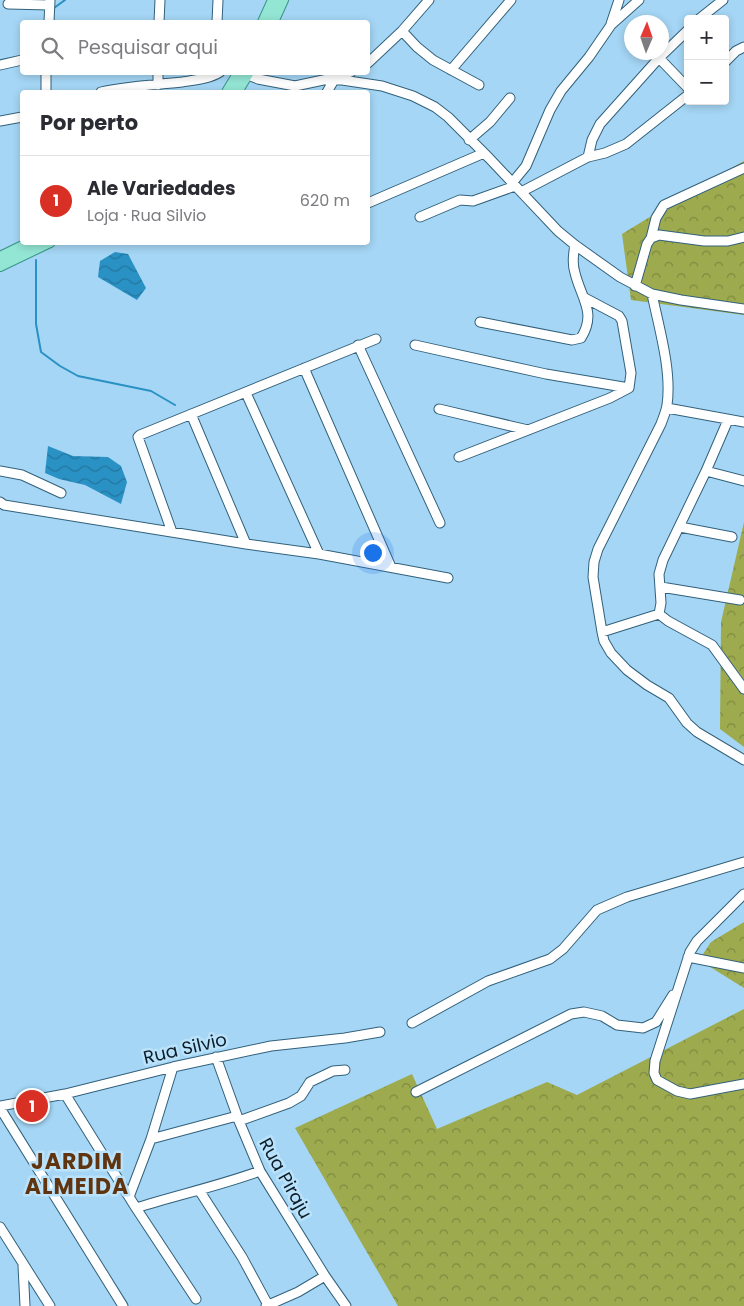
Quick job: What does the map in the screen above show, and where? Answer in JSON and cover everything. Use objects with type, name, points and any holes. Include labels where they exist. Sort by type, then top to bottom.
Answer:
[{"type":"main road","points":[[264,20],[273,0]]},
{"type":"main road","points":[[274,20],[283,0]]},
{"type":"main road","points":[[229,90],[242,75]]},
{"type":"main road","points":[[238,90],[243,75]]},
{"type":"main road","points":[[0,257],[24,245]]},
{"type":"main road","points":[[0,266],[44,245]]},
{"type":"street","points":[[160,0],[160,20]]},
{"type":"street","points":[[217,20],[218,0]]},
{"type":"street","points":[[370,61],[402,31],[429,0]]},
{"type":"street","points":[[451,70],[511,0]]},
{"type":"street","points":[[611,25],[619,0]]},
{"type":"street","points":[[516,187],[550,110],[561,91],[589,57],[611,25],[639,0]]},
{"type":"street","points":[[704,15],[723,0]]},
{"type":"street","points":[[8,4],[50,2],[49,20]]},
{"type":"street","points":[[402,31],[433,60],[479,84]]},
{"type":"street","points":[[669,48],[684,34]]},
{"type":"street","points":[[727,60],[744,47]]},
{"type":"street","points":[[0,65],[20,60]]},
{"type":"street","points":[[588,157],[592,140],[600,124],[657,60]]},
{"type":"street","points":[[661,60],[684,84]]},
{"type":"street","points":[[46,75],[46,90]]},
{"type":"street","points":[[158,75],[158,85]]},
{"type":"street","points":[[110,90],[209,78],[214,75]]},
{"type":"street","points":[[250,75],[269,82],[300,86],[325,79],[361,83],[397,90],[426,102],[448,118],[484,153],[548,221],[575,246],[602,265],[635,286],[652,294],[744,309]]},
{"type":"street","points":[[328,90],[334,80],[345,75]]},
{"type":"street","points":[[361,83],[363,75]]},
{"type":"street","points":[[469,140],[490,122],[510,98]]},
{"type":"street","points":[[420,216],[460,200],[473,201],[516,187],[588,157],[605,153],[626,144],[684,98]]},
{"type":"street","points":[[0,121],[20,117]]},
{"type":"street","points":[[370,203],[484,153]]},
{"type":"street","points":[[635,286],[656,218],[664,205],[744,168]]},
{"type":"street","points":[[651,238],[659,236],[728,242],[744,237]]},
{"type":"street","points":[[480,322],[572,340],[581,338],[587,328],[588,313],[585,298],[574,272],[573,258],[575,246]]},
{"type":"street","points":[[652,294],[667,373],[668,396],[661,424],[598,549],[594,562],[593,577],[602,632],[604,642],[611,653],[627,670],[646,685],[669,698],[687,723],[697,732],[744,760]]},
{"type":"street","points":[[585,298],[619,316],[622,321],[631,373],[629,388]]},
{"type":"street","points":[[172,532],[138,438],[140,435],[376,339]]},
{"type":"street","points":[[358,345],[440,524]]},
{"type":"street","points":[[415,345],[546,374],[629,388]]},
{"type":"street","points":[[304,368],[392,567]]},
{"type":"street","points":[[459,457],[610,398],[629,388]]},
{"type":"street","points":[[246,393],[320,554]]},
{"type":"street","points":[[666,408],[744,422]]},
{"type":"street","points":[[439,409],[528,430]]},
{"type":"street","points":[[191,414],[246,544]]},
{"type":"street","points":[[659,614],[661,608],[661,587],[659,574],[663,560],[706,471],[728,420]]},
{"type":"street","points":[[0,471],[22,475],[61,493]]},
{"type":"street","points":[[706,471],[744,481]]},
{"type":"street","points":[[0,502],[4,505],[320,554],[448,578]]},
{"type":"street","points":[[680,527],[732,537]]},
{"type":"street","points":[[661,587],[740,600]]},
{"type":"street","points":[[602,632],[659,614]]},
{"type":"street","points":[[659,614],[712,645],[744,689]]},
{"type":"street","points":[[412,1024],[488,981],[550,958],[563,949],[597,910],[611,903],[744,862]]},
{"type":"street","points":[[744,894],[697,941],[688,957],[655,1061],[654,1073],[657,1080],[677,1091],[690,1094],[744,1084]]},
{"type":"street","points":[[688,957],[744,968]]},
{"type":"street","points":[[416,1092],[571,1014],[584,1012],[602,1016],[617,1025],[643,1028],[650,1026],[656,1022],[676,991]]},
{"type":"street","name":"Rua Silvio","points":[[0,1107],[65,1094],[173,1067],[271,1046],[380,1032]]},
{"type":"street","name":"Rua Piraju","points":[[216,1057],[260,1171],[325,1276],[346,1306]]},
{"type":"street","points":[[129,1197],[151,1139],[173,1067]]},
{"type":"street","points":[[151,1139],[238,1118],[297,1099],[310,1082],[333,1071],[345,1070]]},
{"type":"street","points":[[65,1094],[136,1208],[196,1299]]},
{"type":"street","points":[[0,1107],[123,1306]]},
{"type":"street","points":[[136,1208],[260,1171]]},
{"type":"street","points":[[199,1190],[242,1257],[267,1305],[298,1292],[325,1276]]},
{"type":"street","points":[[0,1227],[50,1306]]},
{"type":"street","points":[[0,1237],[9,1242]]},
{"type":"street","points":[[23,1265],[25,1306]]},
{"type":"green space","points":[[744,161],[744,315],[631,300],[622,234]]},
{"type":"green space","points":[[744,522],[744,747],[720,729],[721,622]]},
{"type":"green space","points":[[744,922],[744,988],[699,960],[711,942]]},
{"type":"green space","points":[[744,1009],[744,1306],[398,1306],[295,1128],[412,1074],[437,1129],[547,1082],[577,1095]]},
{"type":"water","points":[[115,252],[128,254],[146,288],[137,300],[98,277],[100,261]]},
{"type":"water","points":[[48,446],[73,456],[108,457],[121,466],[127,482],[121,504],[85,485],[59,479],[45,473]]},
{"type":"waterway","points":[[54,10],[65,0]]},
{"type":"waterway","points":[[36,260],[36,324],[41,352],[78,376],[151,391],[175,405]]},
{"type":"place","name":"Ale Variedades","points":[[32,1106]]},
{"type":"district","name":"JARDIM ALMEIDA","points":[[77,1174]]}]
